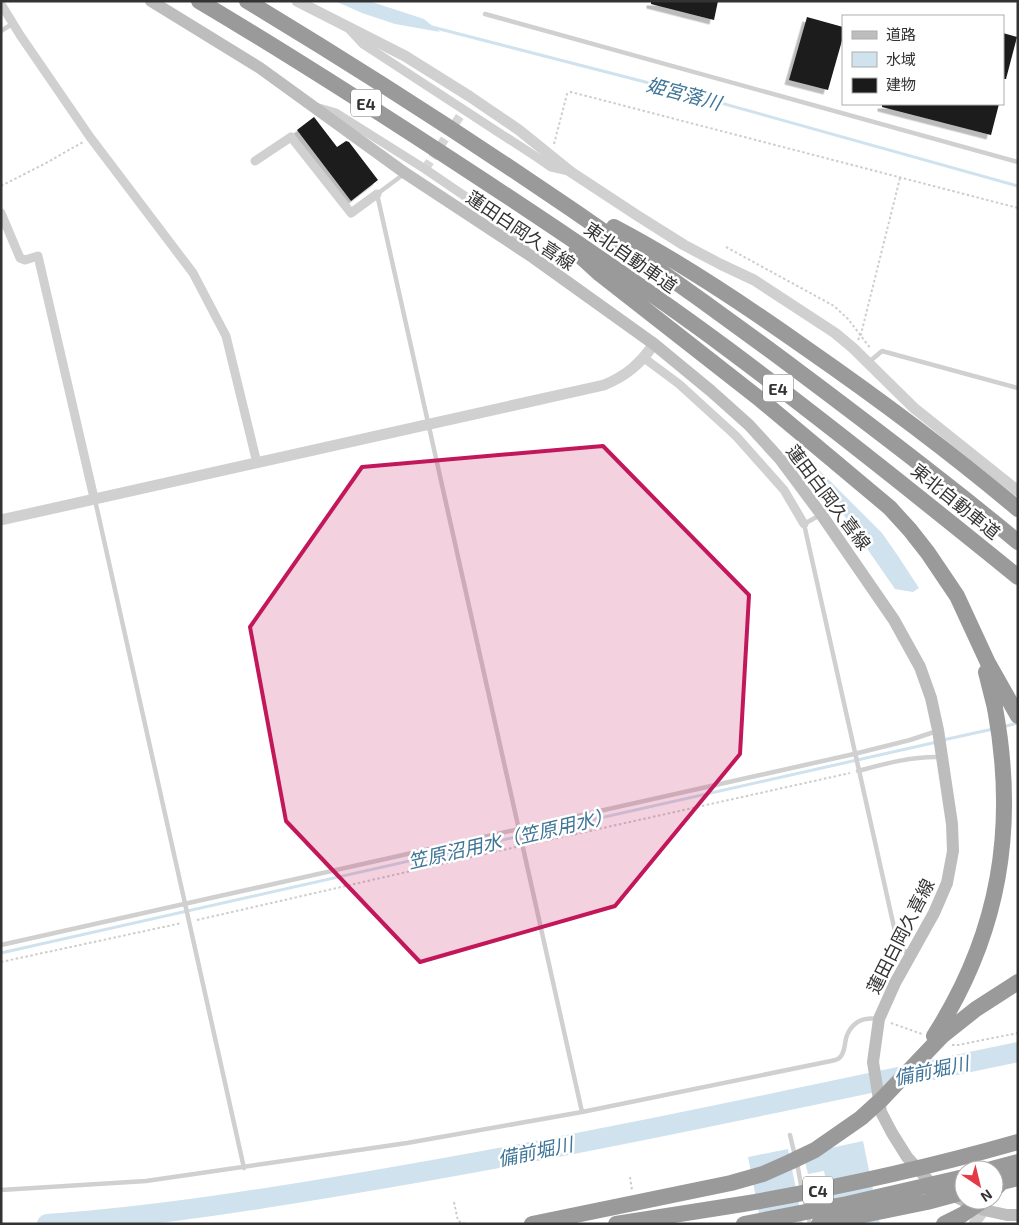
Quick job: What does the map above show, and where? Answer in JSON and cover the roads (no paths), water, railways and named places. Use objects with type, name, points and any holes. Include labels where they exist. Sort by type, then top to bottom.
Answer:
[{"type":"highway","name":"東北自動車道","points":[[199,1],[329,80],[530,210],[727,349],[864,453],[1018,577]]},
{"type":"highway","name":"東北自動車道","points":[[247,1],[366,74],[625,245],[770,350],[932,473],[1018,542]]},
{"type":"highway","points":[[544,190],[651,247],[755,313],[887,405],[1018,509]]},
{"type":"highway","points":[[530,210],[600,274],[761,400],[890,508],[910,530],[943,574],[957,596],[976,636],[1007,709],[1001,742],[1005,800],[1001,857],[993,902],[980,946],[969,974],[950,1010],[919,1059]]},
{"type":"highway","points":[[532,1224],[731,1183],[763,1174],[790,1162],[823,1145],[860,1118],[882,1099],[919,1059],[957,1023],[1018,982]]},
{"type":"highway","name":"C4","points":[[616,1224],[743,1204],[843,1185],[951,1161],[1018,1142]]},
{"type":"highway","points":[[1004,1166],[1018,1162]]},
{"type":"highway","points":[[1004,1178],[1018,1162]]},
{"type":"highway","points":[[1004,1182],[1018,1178]]},
{"type":"highway","name":"C4","points":[[744,1224],[848,1204],[954,1179]]},
{"type":"highway","points":[[819,1224],[954,1195]]},
{"type":"highway","points":[[944,1224],[973,1210]]},
{"type":"main road","name":"蓮田白岡久喜線","points":[[151,1],[260,68],[405,172],[534,258],[654,344],[711,391],[748,425],[780,459],[821,514],[894,620],[920,667],[931,698],[943,757],[952,824],[953,851],[947,883],[934,913],[910,954],[879,1019],[873,1062],[880,1107],[892,1133],[907,1157],[928,1180],[954,1196]]},
{"type":"main road","name":"蓮田白岡久喜線","points":[[996,1210],[1007,1215],[1018,1215]]},
{"type":"street","points":[[296,1],[405,56],[470,96],[519,130],[571,172],[684,245],[754,280],[835,333],[853,348],[914,408],[1018,491]]},
{"type":"street","points":[[1,4],[12,24],[90,137],[193,274],[226,336],[258,463]]},
{"type":"street","points":[[349,28],[363,44],[551,167],[571,172]]},
{"type":"street","points":[[311,105],[336,113],[425,169],[500,220],[534,258]]},
{"type":"street","points":[[255,161],[291,137],[351,214],[377,194]]},
{"type":"street","points":[[1,213],[20,258],[25,260],[38,256],[94,498]]},
{"type":"street","points":[[1,520],[604,385],[635,368],[654,344]]},
{"type":"street","points":[[644,358],[686,390],[736,436],[784,490],[804,524]]},
{"type":"street","points":[[974,1224],[981,1210]]},
{"type":"lane","points":[[485,14],[1018,162]]},
{"type":"lane","points":[[1,31],[12,24]]},
{"type":"lane","points":[[405,172],[377,194],[582,1112]]},
{"type":"lane","points":[[868,363],[882,351],[1018,388]]},
{"type":"lane","points":[[94,498],[244,1168]]},
{"type":"lane","points":[[821,514],[804,524],[898,945],[910,954]]},
{"type":"lane","points":[[1,945],[854,754],[910,740],[938,730]]},
{"type":"lane","points":[[858,771],[893,762],[943,757]]},
{"type":"lane","points":[[1,1190],[146,1181],[244,1168],[407,1143],[582,1112],[831,1062],[843,1055],[848,1033],[856,1023],[863,1019],[879,1019]]},
{"type":"lane","points":[[790,1135],[810,1224]]},
{"type":"water","points":[[335,1],[369,1],[424,19],[440,32],[395,24],[362,13]]},
{"type":"water","points":[[818,469],[882,533],[919,588],[913,592],[895,589],[814,472]]},
{"type":"water","points":[[863,1141],[880,1224],[835,1224],[824,1171],[808,1174],[803,1154]]},
{"type":"water","points":[[788,1149],[803,1224],[761,1224],[748,1157]]},
{"type":"waterway","name":"姫宮落川","points":[[432,27],[653,84],[1018,186]]},
{"type":"waterway","name":"笠原沼用水（笠原用水）","points":[[1002,727],[1018,723]]},
{"type":"waterway","name":"笠原沼用水（笠原用水）","points":[[943,740],[993,729]]},
{"type":"waterway","name":"笠原沼用水（笠原用水）","points":[[1,953],[937,742]]},
{"type":"waterway","name":"備前堀川","points":[[47,1224],[89,1221],[214,1206],[461,1165],[1018,1052]]},
{"type":"tunnel","points":[[425,169],[464,110]]}]
